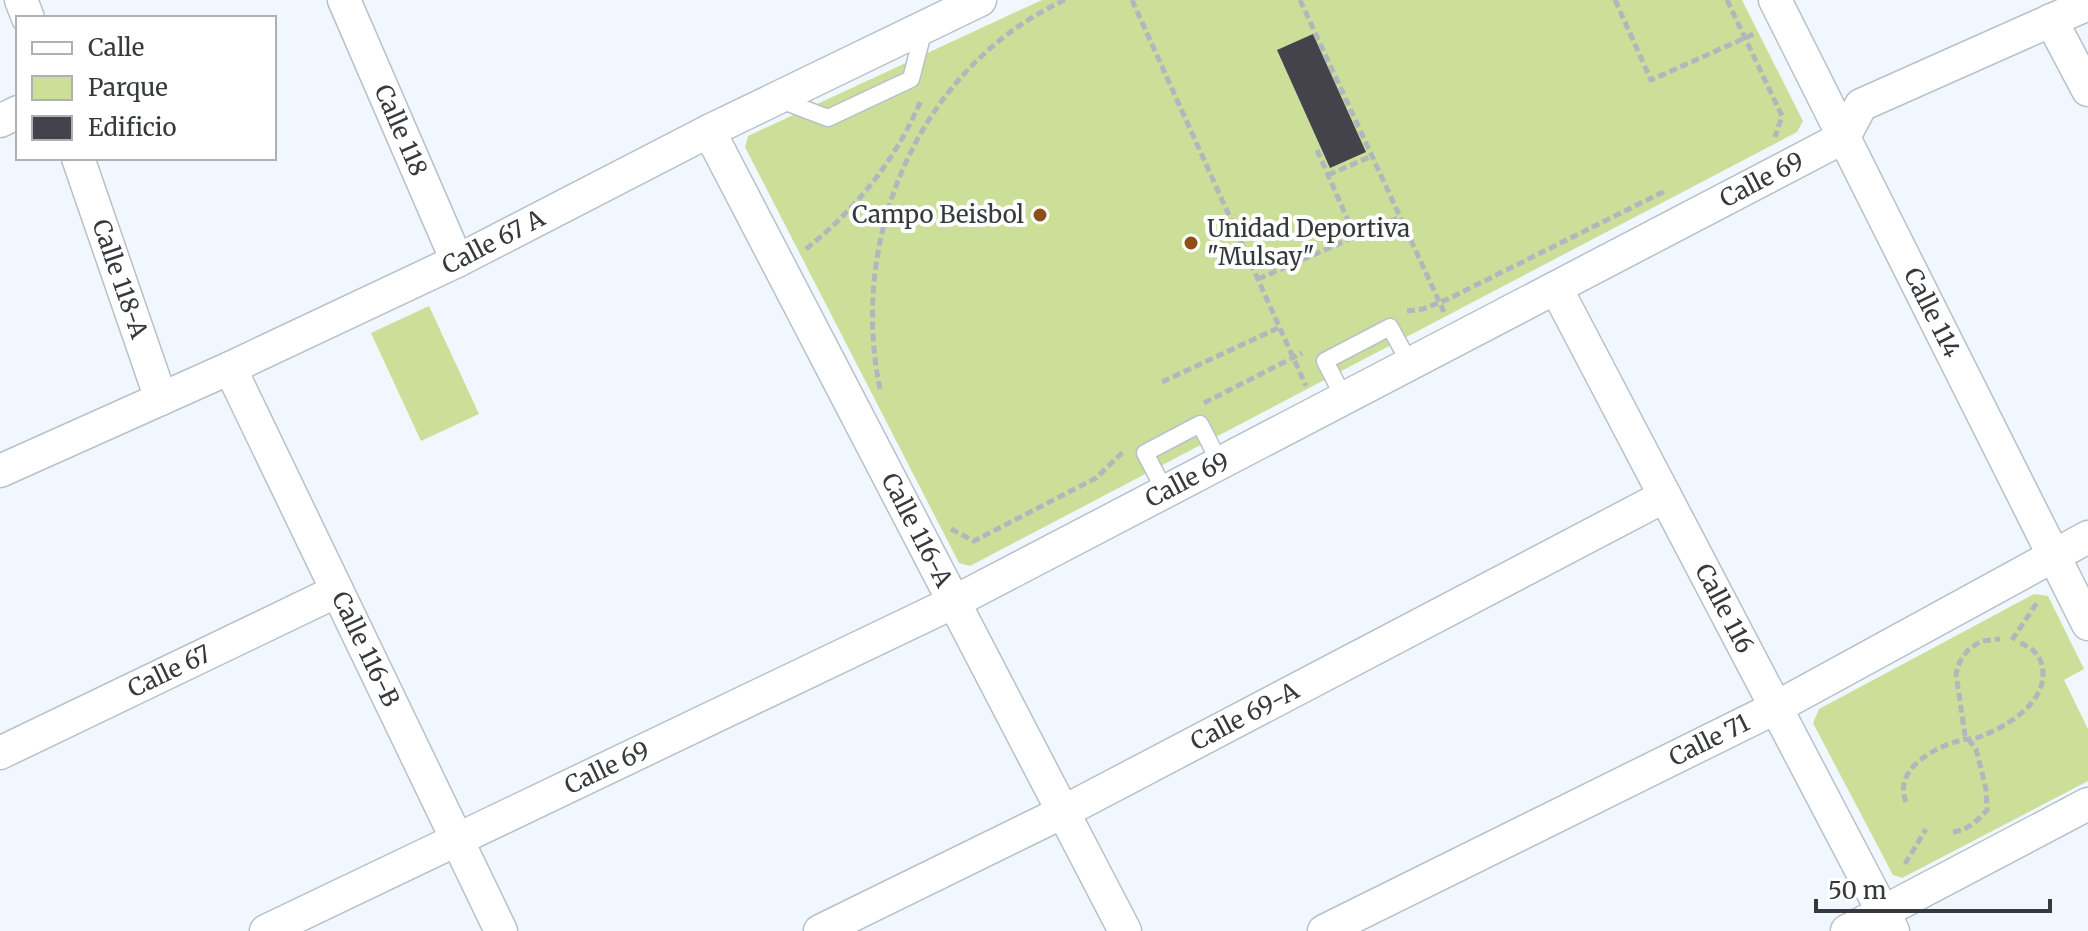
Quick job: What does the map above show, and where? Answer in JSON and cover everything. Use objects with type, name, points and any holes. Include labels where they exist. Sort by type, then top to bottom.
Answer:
[{"type":"street","name":"Calle 118","points":[[344,0],[457,261]]},
{"type":"street","name":"Calle 67 A","points":[[0,471],[230,368],[457,261],[709,131],[980,0]]},
{"type":"street","name":"Calle 114","points":[[1775,0],[2088,624]]},
{"type":"street","points":[[1844,137],[1861,105],[2088,4]]},
{"type":"street","points":[[2051,20],[2088,90]]},
{"type":"street","name":"Calle 116-A","points":[[709,131],[1125,931]]},
{"type":"street","name":"Calle 69","points":[[266,931],[954,602],[1844,137]]},
{"type":"street","name":"Calle 118-A","points":[[79,160],[161,399]]},
{"type":"street","name":"Calle 116","points":[[1556,288],[1888,922]]},
{"type":"street","name":"Calle 116-B","points":[[230,368],[501,931]]},
{"type":"street","name":"Calle 69-A","points":[[820,931],[1063,812],[1665,496]]},
{"type":"street","name":"Calle 71","points":[[1324,931],[1775,708],[2088,537]]},
{"type":"street","name":"Calle 67","points":[[0,753],[337,591]]},
{"type":"street","points":[[1847,931],[1888,922],[2088,804]]},
{"type":"lane","points":[[1344,398],[1325,361],[1390,327],[1410,364]]},
{"type":"lane","points":[[1165,491],[1145,453],[1200,424],[1220,463]]},
{"type":"path","points":[[885,401],[876,369],[873,342],[876,275],[888,211],[907,157],[934,115],[978,58],[1020,22],[1065,0]]},
{"type":"path","points":[[1132,0],[1309,393]]},
{"type":"path","points":[[1300,0],[1448,320]]},
{"type":"path","points":[[1615,0],[1651,80],[1763,30]]},
{"type":"path","points":[[1727,0],[1782,116],[1775,137],[1761,144]]},
{"type":"path","points":[[796,255],[839,222],[863,196],[885,166],[925,88]]},
{"type":"path","points":[[1317,150],[1355,236]]},
{"type":"path","points":[[1328,175],[1372,156]]},
{"type":"path","points":[[1396,312],[1423,309],[1439,302],[1676,186]]},
{"type":"path","points":[[1258,279],[1400,217]]},
{"type":"path","points":[[1162,382],[1280,327]]},
{"type":"path","points":[[1196,407],[1306,351]]},
{"type":"path","points":[[946,527],[974,541],[1096,478],[1130,445]]},
{"type":"path","points":[[1906,802],[1902,793],[1906,773],[1942,748],[1981,737],[2019,717],[2035,698],[2042,682],[2040,659],[2033,648],[2015,641],[2044,592]]},
{"type":"path","points":[[1953,832],[1962,831],[1976,822],[1987,810],[1986,789],[1976,749],[1965,735],[1956,681],[1960,661],[1968,650],[1981,641],[2000,639]]},
{"type":"path","points":[[1902,869],[1926,829]]},
{"type":"green space","name":"Unidad Deportiva \"Mulsay\"","points":[[1042,0],[1742,0],[1803,121],[1797,132],[970,566],[959,563],[745,147],[748,136]]},
{"type":"green space","points":[[429,306],[479,414],[421,441],[371,333]]},
{"type":"green space","points":[[2034,594],[2048,596],[2084,669],[2064,680],[2088,729],[2088,781],[1902,878],[1893,875],[1813,723],[1819,709]]},
{"type":"building","points":[[1313,34],[1366,152],[1330,168],[1277,50]]},
{"type":"place","name":"Campo Beisbol","points":[[1040,215]]},
{"type":"place","name":"Unidad Deportiva \"Mulsay\"","points":[[1191,243]]}]
